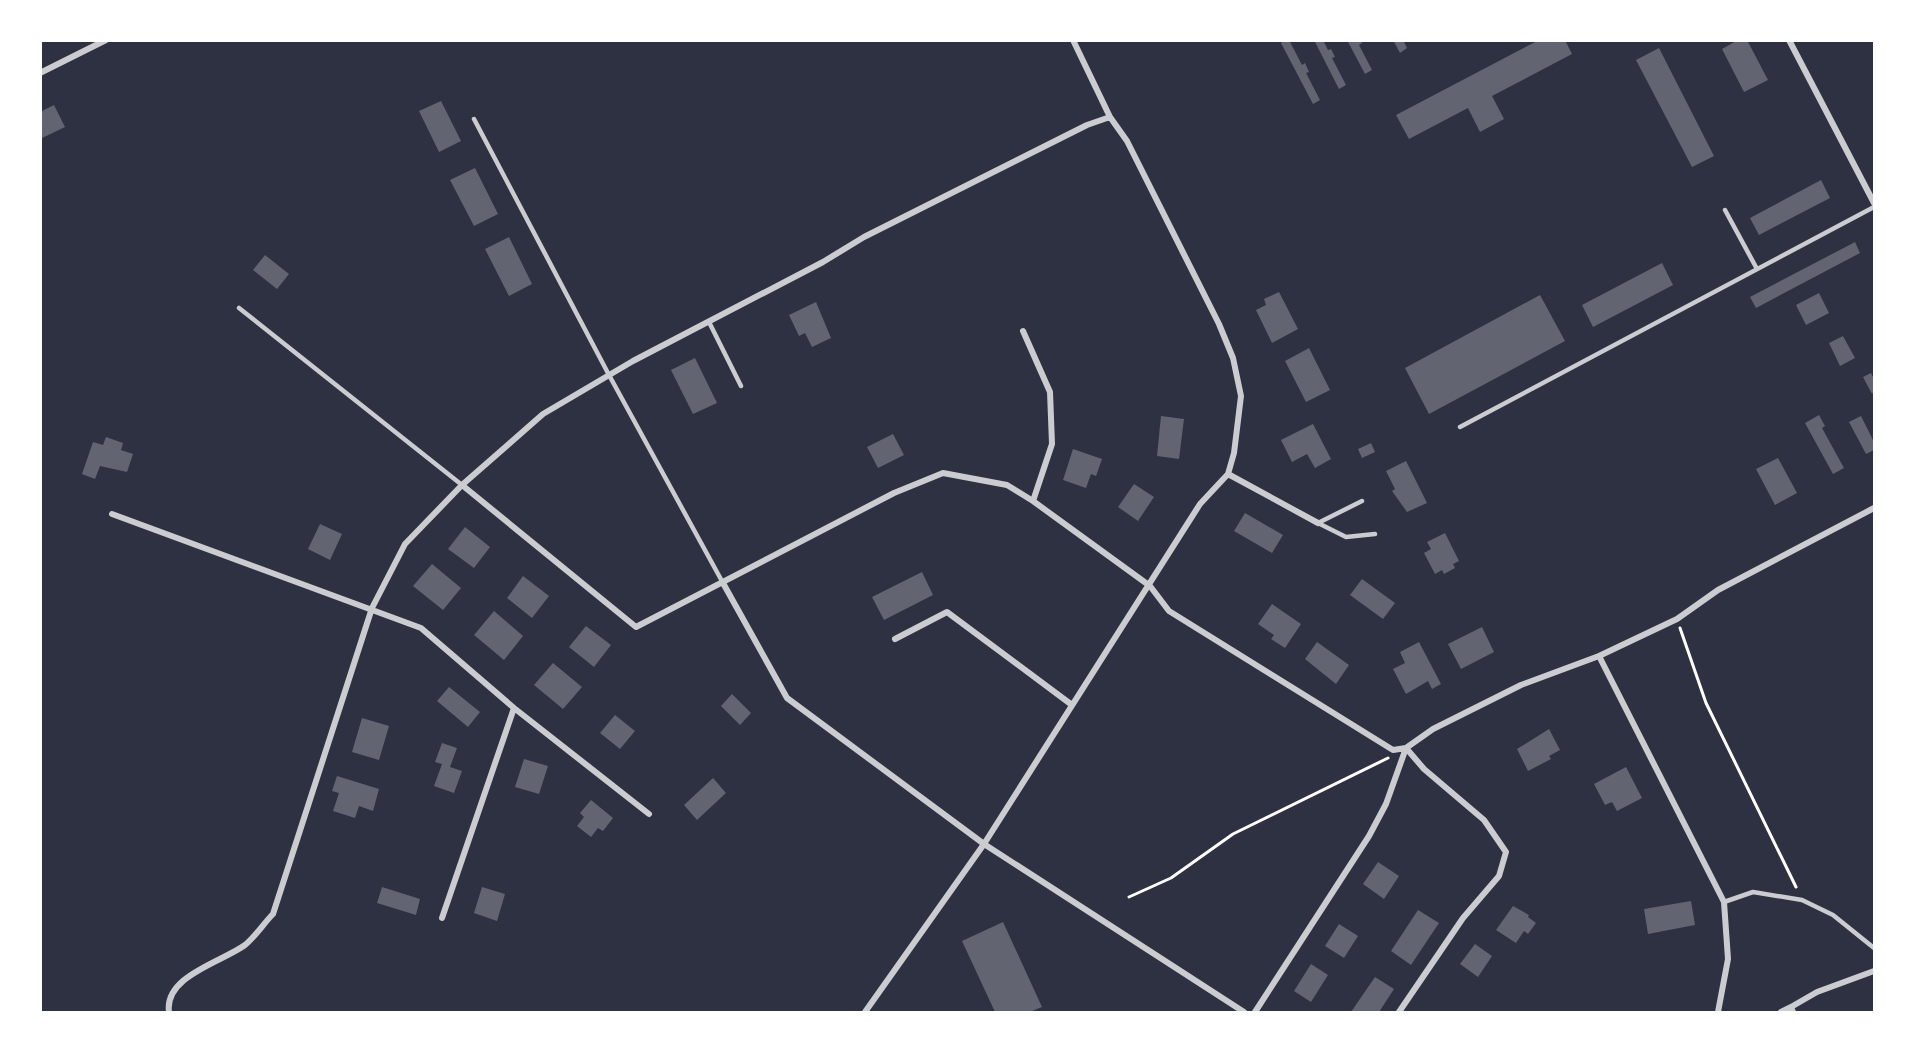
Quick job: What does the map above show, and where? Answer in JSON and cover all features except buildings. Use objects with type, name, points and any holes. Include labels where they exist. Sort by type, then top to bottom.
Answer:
[{"type":"street","points":[[40,73],[106,40]]},
{"type":"street","points":[[865,1012],[984,844],[1200,504],[1228,474],[1234,453],[1241,396],[1233,358],[1219,324],[1127,141],[1110,117],[1073,40]]},
{"type":"street","points":[[1789,40],[1875,205]]},
{"type":"street","points":[[169,1012],[168,1007],[174,992],[188,976],[246,944],[273,914],[372,608],[405,544],[462,485],[543,414],[609,375],[864,237],[1086,126],[1110,117]]},
{"type":"street","points":[[1023,331],[1050,392],[1052,444],[1033,501]]},
{"type":"street","points":[[462,485],[636,627],[894,493],[943,473],[1007,485],[1033,501],[1150,586],[1169,611],[1394,750],[1407,748],[1433,729],[1521,685],[1599,656],[1677,619],[1718,590],[1875,508]]},
{"type":"street","points":[[1228,474],[1318,523]]},
{"type":"street","points":[[112,514],[372,608],[421,628],[514,708],[649,814]]},
{"type":"street","points":[[723,583],[787,698],[984,844],[1244,1012]]},
{"type":"street","points":[[895,639],[947,612],[1072,705]]},
{"type":"street","points":[[1599,656],[1724,902],[1728,959],[1718,1012]]},
{"type":"street","points":[[442,918],[514,708]]},
{"type":"street","points":[[1400,1012],[1463,918],[1499,876],[1506,852],[1484,820],[1424,769],[1407,748]]},
{"type":"street","points":[[1255,1012],[1369,836],[1386,804],[1407,748]]},
{"type":"street","points":[[1781,1012],[1792,1010],[1817,992],[1875,971]]},
{"type":"lane","points":[[474,119],[609,375],[723,583]]},
{"type":"lane","points":[[1460,427],[1875,205]]},
{"type":"lane","points":[[1725,210],[1757,269]]},
{"type":"lane","points":[[239,308],[462,485]]},
{"type":"lane","points":[[709,322],[741,386]]},
{"type":"lane","points":[[1318,523],[1362,501]]},
{"type":"lane","points":[[1318,523],[1346,537],[1376,534]]},
{"type":"lane","points":[[1724,902],[1753,892],[1802,900],[1833,915],[1875,948]]},
{"type":"path","points":[[1677,619],[1688,657],[1706,703],[1802,900]]},
{"type":"path","points":[[1129,897],[1172,878],[1233,834],[1387,760],[1394,750]]}]
